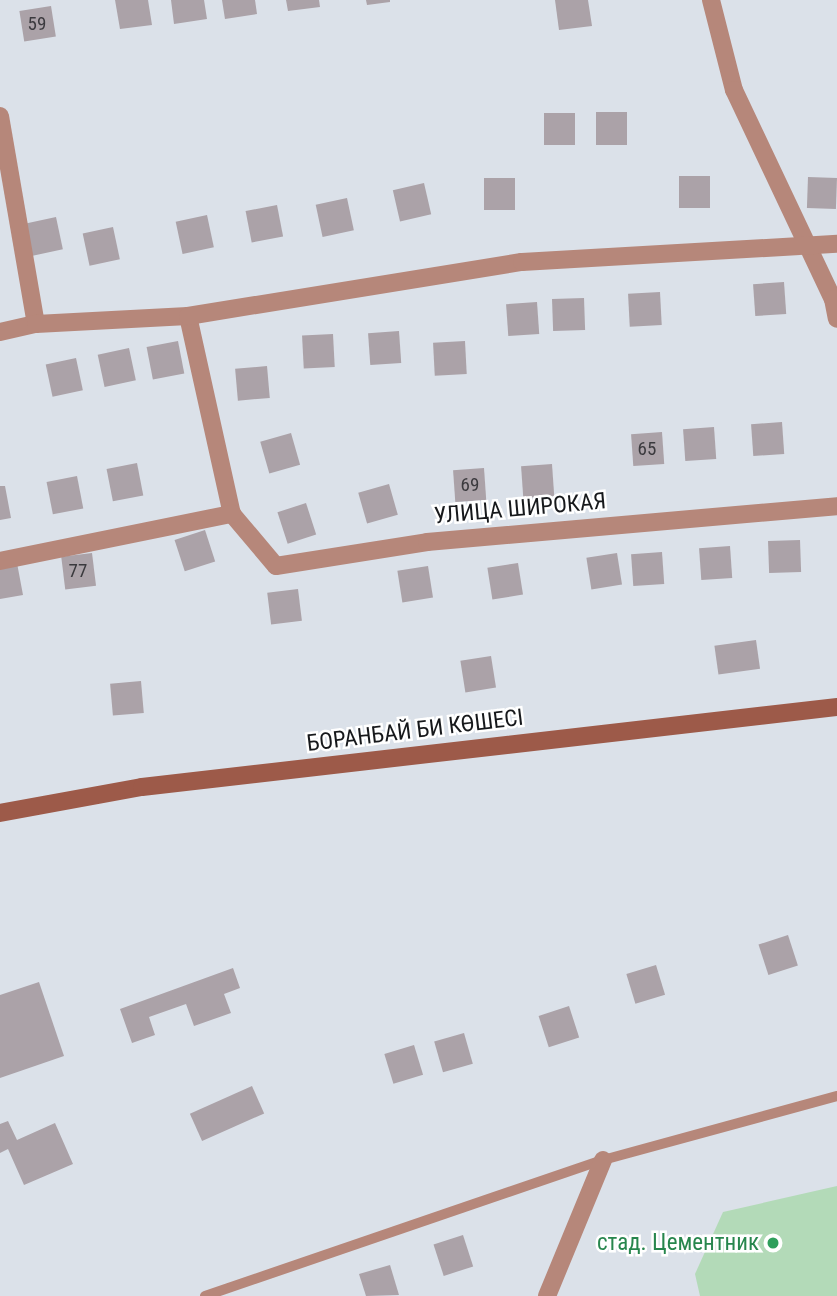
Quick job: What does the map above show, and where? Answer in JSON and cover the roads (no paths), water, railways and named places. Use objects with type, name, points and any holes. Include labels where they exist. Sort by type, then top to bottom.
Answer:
[{"type":"main road","name":"БОРАНБАЙ БИ КӨШЕСІ","points":[[0,813],[142,787],[837,707]]},
{"type":"street","points":[[711,0],[734,89],[833,299],[837,319]]},
{"type":"street","points":[[0,116],[36,324]]},
{"type":"street","points":[[0,332],[36,324],[188,316],[522,262],[806,243],[837,244]]},
{"type":"street","name":"УЛИЦА ШИРОКАЯ","points":[[188,316],[232,514],[276,566],[427,542],[837,506]]},
{"type":"street","points":[[0,561],[232,514]]},
{"type":"street","points":[[547,1296],[603,1160]]},
{"type":"lane","points":[[205,1296],[603,1160],[837,1096]]},
{"type":"place","name":"стад. Цементник","points":[[773,1243]]}]
